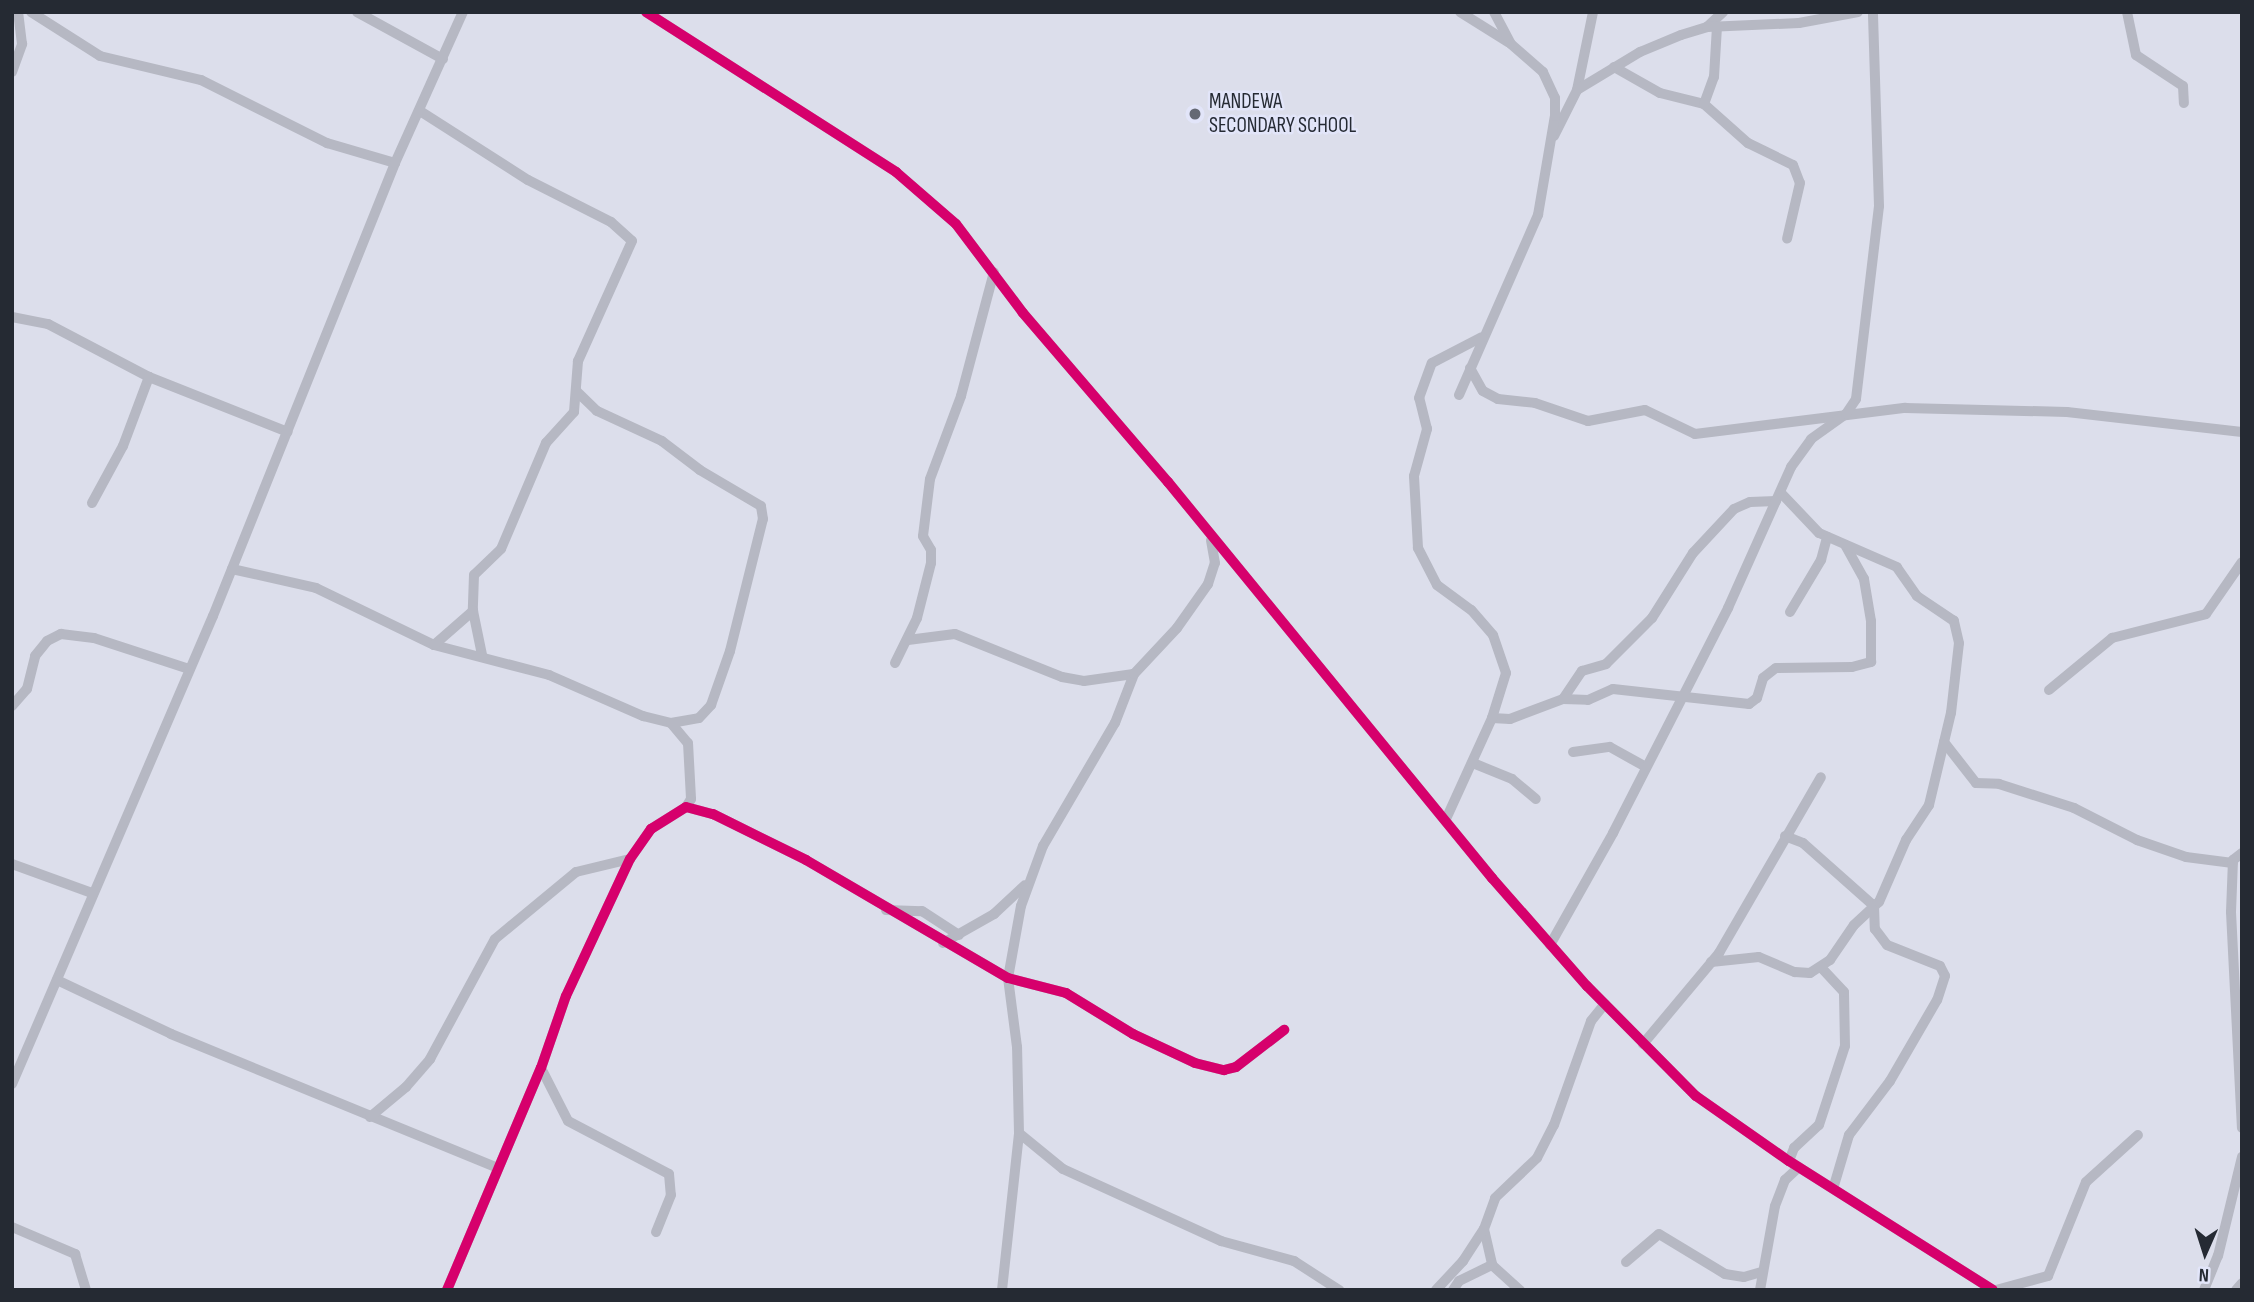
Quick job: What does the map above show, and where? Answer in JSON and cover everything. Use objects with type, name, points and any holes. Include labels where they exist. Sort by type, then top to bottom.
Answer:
[{"type":"street","points":[[12,72],[22,44],[18,12]]},
{"type":"street","points":[[357,12],[443,59]]},
{"type":"street","points":[[12,1084],[232,569],[395,163],[463,12]]},
{"type":"street","points":[[646,12],[659,15],[918,188],[956,224],[1550,945],[1643,1044],[1708,1105],[1794,1164],[1995,1290],[2005,1284],[2041,1280],[2052,1270],[2086,1182],[2138,1135]]},
{"type":"street","points":[[1459,395],[1482,337],[1538,215],[1553,139],[1552,87],[1544,72],[1511,44],[1460,12]]},
{"type":"street","points":[[1494,12],[1511,44]]},
{"type":"street","points":[[1553,139],[1574,105],[1593,12]]},
{"type":"street","points":[[1704,104],[1714,77],[1712,27],[1723,12]]},
{"type":"street","points":[[1577,90],[1614,66],[1712,27],[1799,23],[1858,12]]},
{"type":"street","points":[[1550,945],[1728,608],[1778,497],[1806,445],[1846,414],[1858,391],[1867,284],[1880,206],[1873,12]]},
{"type":"street","points":[[2127,12],[2136,55],[2183,86],[2184,103]]},
{"type":"street","points":[[36,14],[100,56],[201,80],[327,143],[395,163]]},
{"type":"street","points":[[1614,66],[1660,93],[1704,104],[1748,143],[1798,170],[1800,183],[1787,239]]},
{"type":"street","points":[[420,111],[528,180],[611,222],[632,241],[578,361],[574,412],[546,443],[511,533],[492,560],[474,575],[473,611],[482,655]]},
{"type":"street","points":[[895,663],[908,640],[931,563],[931,550],[923,536],[930,479],[961,396],[993,272]]},
{"type":"street","points":[[12,317],[48,324],[149,377],[288,432]]},
{"type":"street","points":[[1446,819],[1473,763],[1505,683],[1500,649],[1471,610],[1437,585],[1425,568],[1413,508],[1414,476],[1427,429],[1419,398],[1424,375],[1432,363],[1482,337]]},
{"type":"street","points":[[1470,368],[1483,391],[1498,399],[1535,403],[1588,421],[1645,410],[1695,434],[1905,408],[2067,412],[2242,432]]},
{"type":"street","points":[[92,503],[128,435],[149,377]]},
{"type":"street","points":[[232,569],[316,588],[434,645],[482,655],[550,675],[643,716],[671,723],[699,718],[711,705],[730,651],[763,512],[755,500],[718,482],[662,441],[597,411],[576,391]]},
{"type":"street","points":[[1711,962],[1745,956],[1795,972],[1821,968],[1874,906],[1929,805],[1944,742],[1955,673],[1957,627],[1917,596],[1898,567],[1827,537],[1778,497]]},
{"type":"street","points":[[1563,699],[1582,671],[1606,664],[1652,618],[1698,547],[1734,509],[1749,502],[1778,497]]},
{"type":"street","points":[[1002,1290],[1019,1133],[1017,1047],[1008,978],[1030,880],[1056,820],[1115,723],[1134,674],[1177,628],[1208,584],[1215,563],[1210,534]]},
{"type":"street","points":[[1790,611],[1821,559],[1827,537]]},
{"type":"street","points":[[1492,718],[1510,719],[1563,699],[1588,699],[1622,689],[1749,704],[1757,698],[1763,678],[1776,668],[1852,667],[1871,662],[1872,634],[1864,579],[1845,545]]},
{"type":"street","points":[[2049,690],[2112,638],[2206,614],[2242,562]]},
{"type":"street","points":[[434,645],[473,611]]},
{"type":"street","points":[[12,706],[26,689],[35,656],[47,641],[61,634],[94,638],[189,669]]},
{"type":"street","points":[[908,640],[955,634],[1062,677],[1084,681],[1134,674]]},
{"type":"street","points":[[447,1290],[541,1068],[566,996],[630,859],[651,829],[686,807],[691,799],[688,743],[671,723]]},
{"type":"street","points":[[1944,742],[1974,782],[1999,784],[2074,808],[2137,840],[2186,857],[2233,863]]},
{"type":"street","points":[[1573,752],[1610,747],[1646,767]]},
{"type":"street","points":[[1473,763],[1513,779],[1536,799]]},
{"type":"street","points":[[1643,1044],[1711,962],[1762,884],[1785,836],[1821,776]]},
{"type":"street","points":[[686,807],[713,814],[782,848],[1008,978],[1066,993],[1133,1034],[1209,1068],[1236,1067],[1284,1030]]},
{"type":"street","points":[[1785,836],[1803,843],[1874,906],[1875,929],[1880,938],[1896,951],[1940,965],[1944,984],[1891,1081],[1849,1135],[1833,1189]]},
{"type":"street","points":[[2242,853],[2233,863],[2242,1128]]},
{"type":"street","points":[[370,1117],[419,1074],[495,939],[576,872],[630,859]]},
{"type":"street","points":[[12,864],[92,894]]},
{"type":"street","points":[[943,943],[1001,908],[1030,880]]},
{"type":"street","points":[[886,910],[922,911],[959,935]]},
{"type":"street","points":[[1760,1290],[1775,1206],[1794,1164],[1794,1147],[1819,1125],[1844,1046],[1844,992],[1821,968]]},
{"type":"street","points":[[57,980],[121,1013],[498,1168]]},
{"type":"street","points":[[1436,1290],[1463,1261],[1484,1229],[1495,1198],[1537,1158],[1546,1142],[1591,1021],[1605,1004]]},
{"type":"street","points":[[541,1068],[568,1121],[669,1174],[671,1195],[656,1232]]},
{"type":"street","points":[[1019,1133],[1063,1169],[1221,1241],[1294,1261],[1339,1290]]},
{"type":"street","points":[[2204,1290],[2218,1255],[2242,1157]]},
{"type":"street","points":[[12,1227],[75,1254],[86,1290]]},
{"type":"street","points":[[1484,1229],[1492,1265],[1520,1290]]},
{"type":"street","points":[[1626,1262],[1659,1234],[1726,1273],[1744,1277],[1762,1272]]},
{"type":"street","points":[[1453,1290],[1459,1281],[1492,1265]]},
{"type":"street","points":[[2236,1290],[2242,1283]]},
{"type":"cycle path","points":[[646,12],[896,172],[956,224],[1023,313],[1168,482],[1492,878],[1587,986],[1696,1096],[1789,1161],[1993,1290]]},
{"type":"cycle path","points":[[447,1290],[541,1068],[566,996],[630,859],[651,829],[686,807],[713,814],[806,860],[1008,978],[1066,993],[1133,1034],[1195,1063],[1224,1070],[1236,1067],[1284,1030]]},
{"type":"place","name":"MANDEWA SECONDARY SCHOOL","points":[[1195,114]]}]
